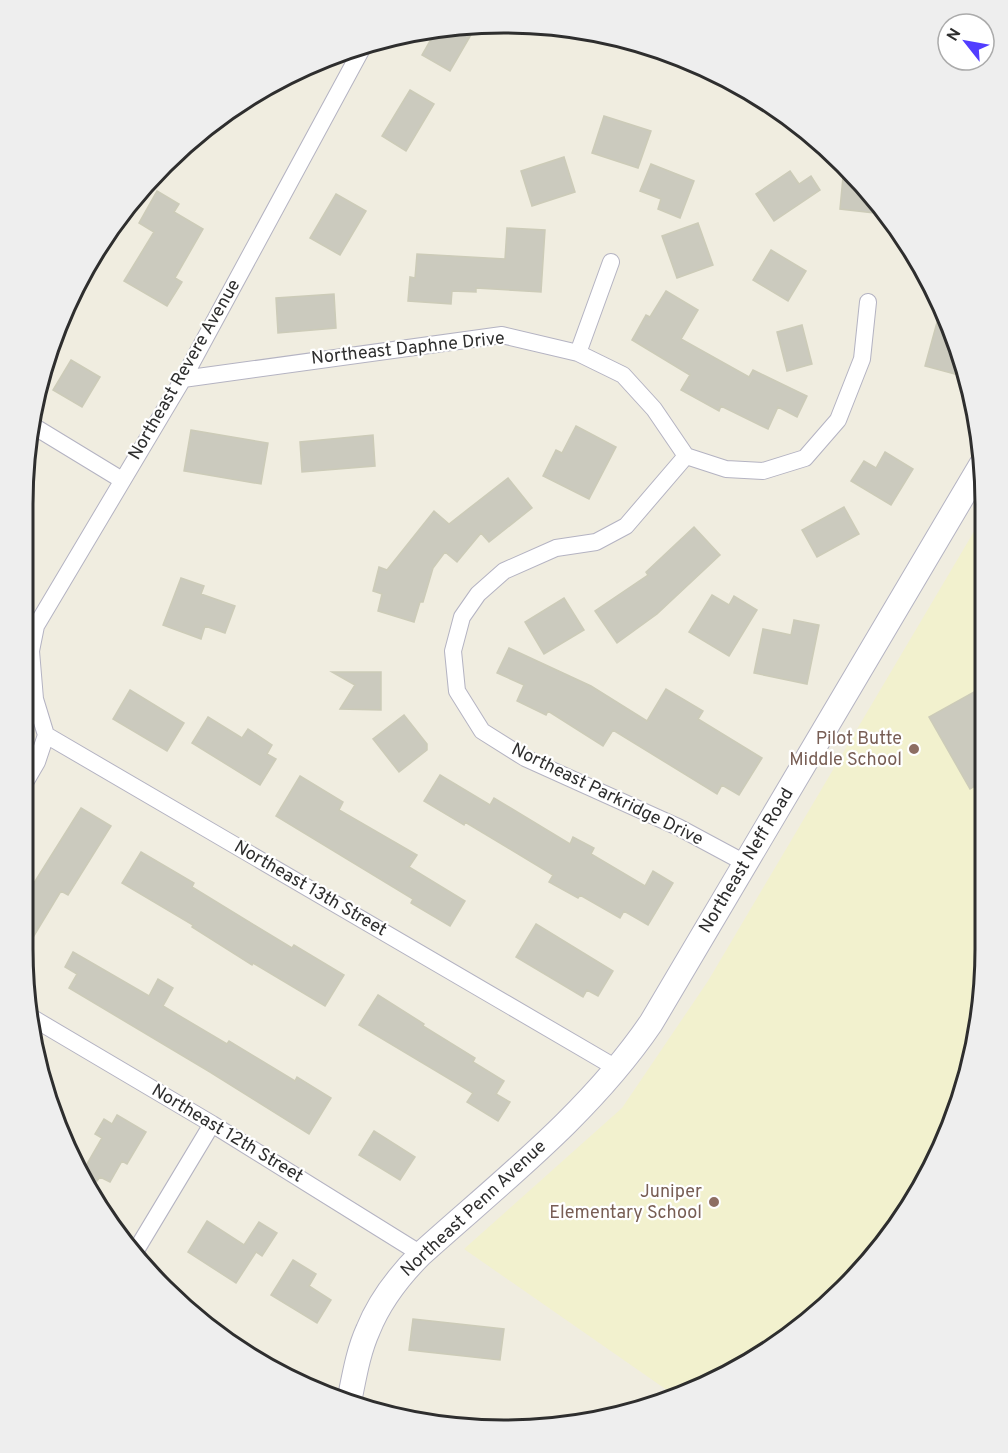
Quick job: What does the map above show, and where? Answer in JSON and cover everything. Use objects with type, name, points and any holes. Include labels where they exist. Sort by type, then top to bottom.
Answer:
[{"type":"main road","name":"Northeast Neff Road","points":[[618,1069],[651,1023],[974,477]]},
{"type":"main road","name":"Northeast Penn Avenue","points":[[351,1394],[368,1329],[383,1300],[399,1277],[421,1254],[573,1118],[618,1069]]},
{"type":"street","name":"Northeast Revere Avenue","points":[[33,641],[36,626],[183,379],[358,57]]},
{"type":"street","points":[[578,353],[611,262]]},
{"type":"street","points":[[686,456],[726,469],[763,471],[805,458],[838,420],[862,359],[868,302]]},
{"type":"street","name":"Northeast Daphne Drive","points":[[183,379],[502,335],[578,353],[622,375],[654,409],[686,456]]},
{"type":"street","points":[[39,430],[122,480]]},
{"type":"street","name":"Northeast Parkridge Drive","points":[[686,456],[626,526],[596,542],[556,548],[504,571],[478,594],[462,617],[453,651],[457,691],[482,731],[525,758],[678,827],[745,863]]},
{"type":"street","points":[[33,707],[46,735],[33,768]]},
{"type":"street","name":"Northeast 13th Street","points":[[46,735],[618,1069]]},
{"type":"street","name":"Northeast 12th Street","points":[[39,1021],[212,1124],[421,1254]]},
{"type":"street","points":[[138,1246],[212,1124]]},
{"type":"shaded area","points":[[975,530],[974,980],[966,1041],[950,1100],[926,1157],[896,1211],[878,1236],[837,1282],[791,1323],[766,1341],[712,1371],[667,1390],[464,1249],[622,1108],[708,981]]},
{"type":"building","points":[[471,34],[450,71],[422,55],[431,39]]},
{"type":"building","points":[[410,90],[434,104],[406,151],[382,136]]},
{"type":"building","points":[[604,116],[651,131],[638,168],[592,153]]},
{"type":"building","points":[[564,157],[575,192],[532,206],[521,171]]},
{"type":"building","points":[[651,164],[694,181],[680,218],[658,209],[661,199],[640,191]]},
{"type":"building","points":[[790,171],[799,184],[811,176],[820,190],[774,221],[756,194]]},
{"type":"building","points":[[843,177],[875,213],[840,209]]},
{"type":"building","points":[[157,191],[179,204],[174,212],[203,229],[175,278],[182,282],[167,306],[124,281],[154,232],[139,223]]},
{"type":"building","points":[[336,194],[366,211],[340,255],[310,238]]},
{"type":"building","points":[[698,223],[713,265],[677,278],[662,236]]},
{"type":"building","points":[[507,228],[545,230],[541,292],[476,288],[476,292],[452,291],[451,304],[408,301],[410,277],[415,278],[417,254],[505,259]]},
{"type":"building","points":[[771,250],[806,271],[788,301],[753,280]]},
{"type":"building","points":[[666,291],[698,310],[681,339],[749,377],[753,370],[807,396],[797,417],[778,407],[768,429],[721,406],[719,411],[681,390],[690,375],[632,340],[646,315],[650,317]]},
{"type":"building","points":[[334,294],[336,328],[278,333],[276,298]]},
{"type":"building","points":[[937,321],[957,375],[925,366]]},
{"type":"building","points":[[802,325],[812,364],[787,371],[777,332]]},
{"type":"building","points":[[71,360],[100,377],[82,407],[53,390]]},
{"type":"building","points":[[576,426],[616,447],[589,499],[543,476],[556,450],[562,453]]},
{"type":"building","points":[[191,430],[268,443],[261,484],[184,471]]},
{"type":"building","points":[[373,435],[375,466],[302,472],[300,442]]},
{"type":"building","points":[[885,452],[913,469],[891,505],[851,481],[864,461],[876,468]]},
{"type":"building","points":[[508,478],[532,508],[489,542],[481,533],[457,562],[445,552],[433,568],[423,602],[420,602],[414,622],[378,611],[382,594],[373,591],[379,567],[387,570],[434,511],[449,524]]},
{"type":"building","points":[[844,507],[859,534],[817,557],[802,530]]},
{"type":"building","points":[[694,527],[720,555],[657,614],[617,643],[595,611],[648,575],[646,572]]},
{"type":"building","points":[[181,578],[204,586],[201,594],[235,606],[225,633],[205,626],[201,639],[163,625]]},
{"type":"building","points":[[712,595],[729,605],[734,596],[757,610],[729,656],[689,632]]},
{"type":"building","points":[[564,598],[584,630],[544,654],[525,622]]},
{"type":"building","points":[[794,620],[819,625],[807,684],[754,673],[763,629],[791,635]]},
{"type":"building","points":[[509,648],[591,686],[647,721],[666,689],[703,711],[698,719],[762,758],[739,795],[722,785],[717,794],[613,730],[603,746],[548,711],[546,715],[517,701],[524,685],[497,673]]},
{"type":"building","points":[[332,672],[381,672],[381,710],[340,709],[355,685]]},
{"type":"building","points":[[130,690],[184,723],[167,751],[113,719]]},
{"type":"building","points":[[975,691],[975,786],[970,789],[929,717]]},
{"type":"building","points":[[404,715],[427,744],[427,750],[399,772],[373,739]]},
{"type":"building","points":[[208,717],[242,738],[248,729],[272,745],[267,754],[276,759],[260,785],[192,743]]},
{"type":"building","points":[[440,775],[490,805],[494,798],[570,844],[573,837],[594,848],[591,854],[645,886],[653,871],[673,883],[648,925],[624,911],[620,918],[580,895],[578,898],[549,882],[553,875],[465,822],[464,825],[424,801]]},
{"type":"building","points":[[300,776],[343,802],[339,810],[417,855],[409,867],[465,901],[450,926],[411,903],[413,899],[276,816]]},
{"type":"building","points":[[81,808],[111,826],[68,895],[61,891],[33,937],[33,884]]},
{"type":"building","points":[[141,852],[194,883],[192,887],[292,948],[294,945],[344,975],[325,1006],[253,963],[252,965],[192,927],[193,925],[122,883]]},
{"type":"building","points":[[536,924],[613,971],[598,996],[587,990],[583,997],[516,957]]},
{"type":"building","points":[[73,952],[149,996],[158,979],[173,988],[163,1006],[227,1044],[229,1041],[295,1081],[297,1077],[331,1098],[309,1134],[69,988],[77,974],[65,967]]},
{"type":"building","points":[[378,995],[475,1058],[473,1062],[504,1081],[496,1094],[510,1102],[498,1121],[467,1102],[473,1093],[359,1025]]},
{"type":"building","points":[[117,1115],[146,1132],[127,1164],[122,1161],[110,1182],[100,1177],[95,1183],[86,1165],[102,1138],[95,1134],[104,1119],[112,1124]]},
{"type":"building","points":[[374,1131],[415,1157],[400,1180],[359,1155]]},
{"type":"building","points":[[207,1221],[244,1245],[259,1222],[277,1233],[262,1256],[256,1252],[236,1283],[188,1252]]},
{"type":"building","points":[[293,1260],[316,1274],[309,1286],[331,1300],[317,1323],[271,1295]]},
{"type":"building","points":[[413,1319],[504,1329],[500,1360],[409,1350]]},
{"type":"place","name":"Pilot Butte Middle School","points":[[914,749]]},
{"type":"place","name":"Juniper Elementary School","points":[[714,1202]]}]
